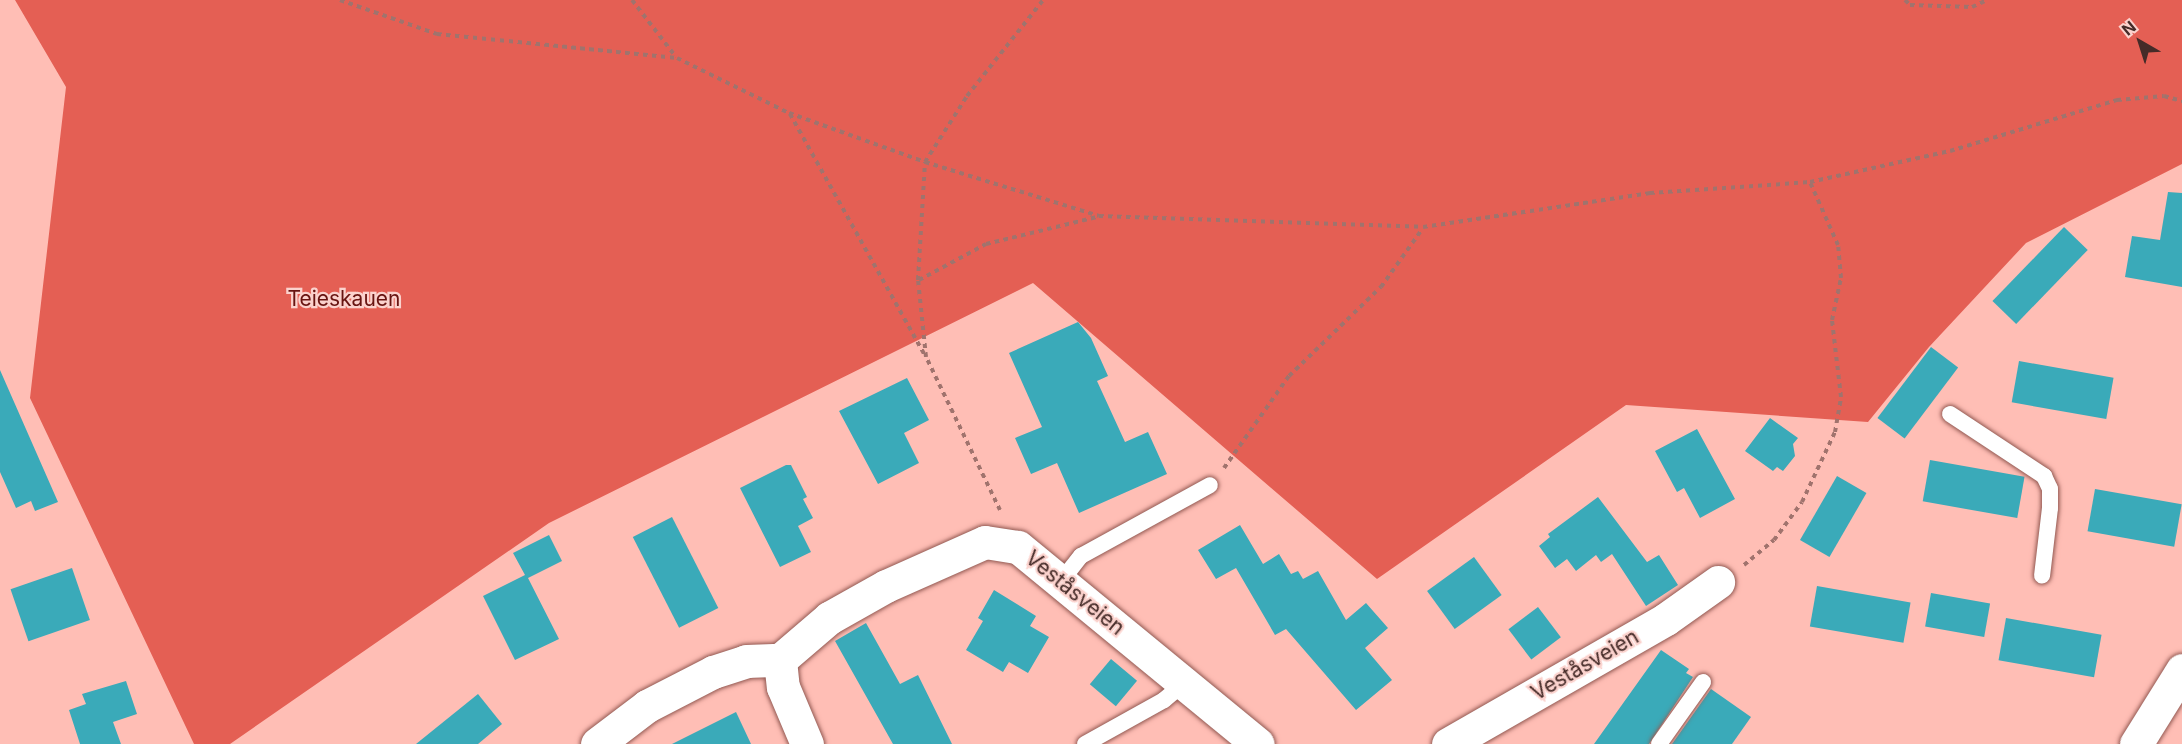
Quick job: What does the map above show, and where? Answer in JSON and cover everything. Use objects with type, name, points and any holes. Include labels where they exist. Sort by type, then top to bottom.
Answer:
[{"type":"street","name":"Veståsveien","points":[[780,660],[820,624],[886,586],[985,542],[1018,547],[1062,580],[1183,684],[1258,744]]},
{"type":"street","name":"Veståsveien","points":[[1448,744],[1666,619],[1718,582]]},
{"type":"street","points":[[597,744],[647,706],[713,672],[746,661],[780,660],[783,687],[807,744]]},
{"type":"street","points":[[2136,744],[2182,670]]},
{"type":"lane","points":[[1950,414],[2044,476],[2050,489],[2050,508],[2042,576]]},
{"type":"lane","points":[[1062,580],[1082,556],[1210,485]]},
{"type":"lane","points":[[1659,744],[1703,682]]},
{"type":"lane","points":[[1084,744],[1164,700],[1183,684]]},
{"type":"path","points":[[340,0],[437,34],[676,58],[789,113],[925,162],[1099,216],[1423,227],[1650,193],[1810,182],[1950,151],[2118,100],[2164,96],[2182,101]]},
{"type":"path","points":[[632,0],[676,58]]},
{"type":"path","points":[[926,357],[918,280],[925,162],[967,96],[1043,0]]},
{"type":"path","points":[[1905,0],[1910,5],[1972,8],[1988,0]]},
{"type":"path","points":[[789,113],[926,357],[1018,547]]},
{"type":"path","points":[[1718,582],[1774,540],[1802,502],[1835,432],[1841,397],[1832,320],[1840,278],[1838,245],[1810,182]]},
{"type":"path","points":[[918,280],[986,244],[1099,216]]},
{"type":"path","points":[[1210,485],[1288,376],[1381,287],[1423,227]]},
{"type":"green space","name":"Teieskauen","points":[[15,0],[2182,0],[2182,164],[2026,243],[1929,347],[1868,422],[1626,405],[1377,579],[1033,283],[549,523],[230,744],[194,744],[30,398],[66,87]]},
{"type":"building","points":[[2168,192],[2182,193],[2182,287],[2125,277],[2132,236],[2160,240]]},
{"type":"building","points":[[2064,227],[2088,250],[2016,324],[1992,301]]},
{"type":"building","points":[[1078,322],[1091,338],[1108,376],[1097,381],[1125,442],[1148,432],[1167,474],[1079,513],[1057,463],[1031,474],[1015,438],[1042,427],[1009,353]]},
{"type":"building","points":[[1931,347],[1958,367],[1905,439],[1877,418]]},
{"type":"building","points":[[2019,361],[2114,378],[2106,419],[2012,402]]},
{"type":"building","points":[[0,370],[58,502],[35,511],[31,501],[16,508],[0,472]]},
{"type":"building","points":[[907,378],[929,420],[904,433],[919,463],[878,484],[839,411]]},
{"type":"building","points":[[1770,418],[1798,438],[1793,444],[1795,456],[1783,471],[1777,467],[1773,471],[1745,451]]},
{"type":"building","points":[[1697,429],[1735,499],[1700,518],[1684,488],[1677,492],[1655,451]]},
{"type":"building","points":[[1930,460],[2025,477],[2017,518],[1923,501]]},
{"type":"building","points":[[786,465],[791,465],[807,497],[803,499],[813,518],[798,526],[811,552],[780,567],[740,488]]},
{"type":"building","points":[[1837,476],[1866,493],[1829,557],[1800,540]]},
{"type":"building","points":[[2095,489],[2182,504],[2174,547],[2088,531]]},
{"type":"building","points":[[1598,497],[1647,562],[1659,555],[1678,585],[1646,606],[1612,554],[1601,562],[1596,555],[1576,571],[1567,559],[1555,568],[1539,546],[1550,537],[1548,534]]},
{"type":"building","points":[[672,517],[718,608],[679,628],[633,537]]},
{"type":"building","points":[[1240,525],[1263,564],[1279,554],[1291,574],[1298,571],[1303,579],[1318,571],[1346,620],[1366,603],[1388,628],[1365,648],[1392,680],[1356,710],[1286,629],[1275,635],[1236,568],[1216,579],[1198,550]]},
{"type":"building","points":[[549,535],[562,561],[528,578],[559,639],[515,660],[483,596],[525,575],[513,553]]},
{"type":"building","points":[[1474,557],[1502,595],[1455,629],[1427,591]]},
{"type":"building","points":[[72,568],[90,620],[28,641],[11,589]]},
{"type":"building","points":[[1817,586],[1911,602],[1903,643],[1810,626]]},
{"type":"building","points":[[994,590],[1036,616],[1030,626],[1049,637],[1028,673],[1009,662],[1003,672],[966,650],[983,621],[978,618]]},
{"type":"building","points":[[1931,593],[1990,603],[1984,637],[1925,626]]},
{"type":"building","points":[[1538,607],[1561,637],[1531,660],[1508,629]]},
{"type":"building","points":[[2006,618],[2102,635],[2094,677],[1999,660]]},
{"type":"building","points":[[866,623],[900,684],[918,675],[952,744],[893,744],[835,641]]},
{"type":"building","points":[[1661,650],[1689,669],[1686,673],[1693,677],[1649,744],[1594,744]]},
{"type":"building","points":[[1111,659],[1137,681],[1116,706],[1090,684]]},
{"type":"building","points":[[126,681],[137,714],[113,722],[121,744],[80,744],[69,710],[86,704],[82,694]]},
{"type":"building","points":[[1711,689],[1751,717],[1732,744],[1672,744]]},
{"type":"building","points":[[478,694],[502,724],[478,744],[416,744]]},
{"type":"building","points":[[736,712],[751,744],[672,744]]}]
